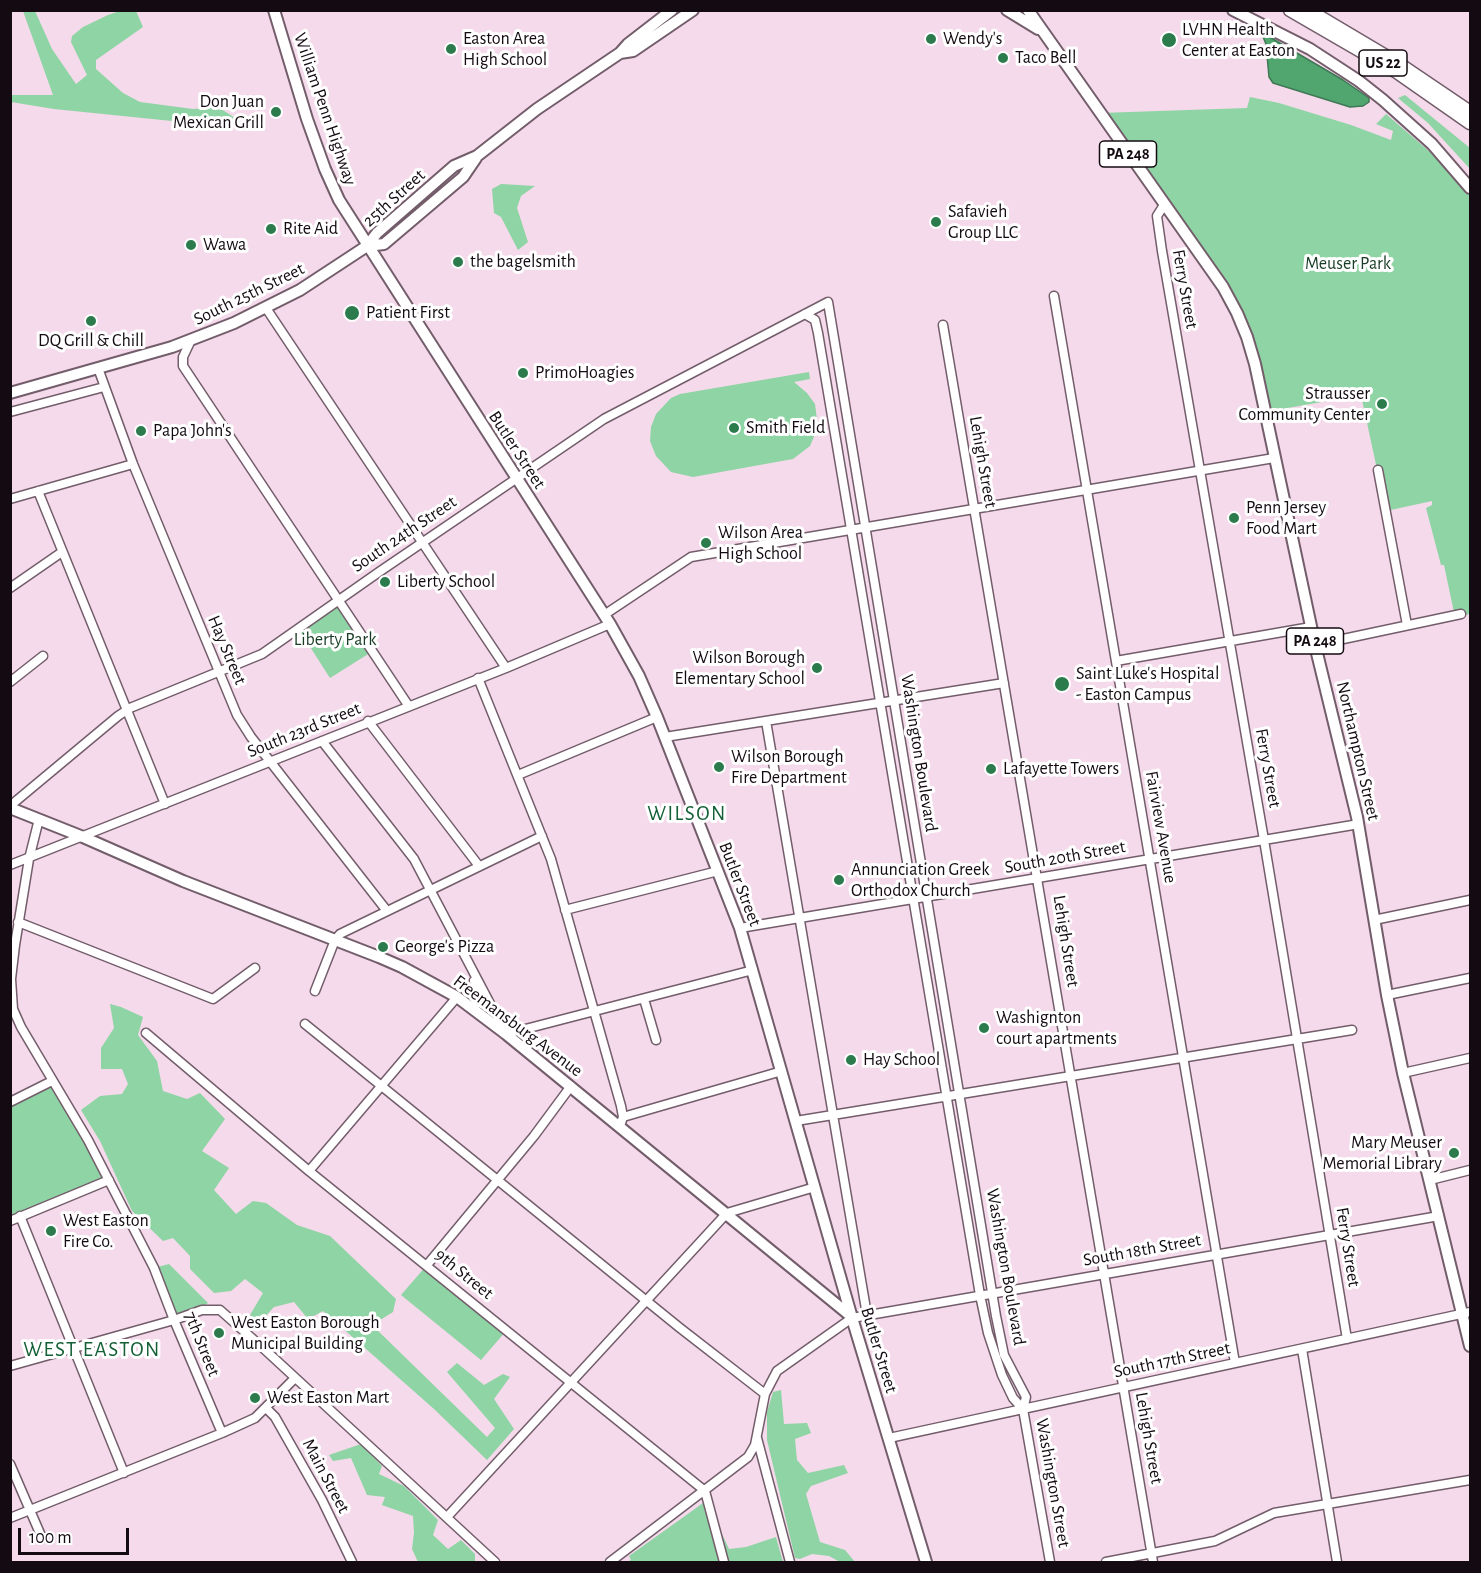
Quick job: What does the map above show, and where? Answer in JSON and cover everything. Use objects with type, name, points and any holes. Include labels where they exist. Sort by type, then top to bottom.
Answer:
[{"type":"highway","name":"US 22","points":[[1290,10],[1388,67],[1470,123]]},
{"type":"highway","name":"US 22","points":[[1308,10],[1399,64],[1470,112]]},
{"type":"highway","points":[[1316,10],[1331,23]]},
{"type":"main road","name":"William Penn Highway","points":[[274,10],[307,119],[325,169],[347,214],[367,246]]},
{"type":"main road","name":"25th Street","points":[[367,246],[384,244],[463,177],[477,156],[546,102],[620,53],[628,44],[672,10]]},
{"type":"main road","name":"25th Street","points":[[620,53],[633,51],[693,10]]},
{"type":"main road","points":[[1007,10],[1041,31]]},
{"type":"main road","name":"Northampton Street","points":[[1028,10],[1223,287],[1238,313],[1252,351],[1315,645],[1359,824],[1387,995],[1403,1073],[1439,1216],[1467,1313],[1470,1346]]},
{"type":"main road","points":[[1233,10],[1310,49],[1372,90],[1432,144],[1470,188]]},
{"type":"main road","name":"South 25th Street","points":[[10,393],[191,340],[266,308],[314,282],[367,246]]},
{"type":"main road","name":"Butler Street","points":[[367,246],[607,619],[639,676],[657,717],[740,928],[852,1318],[926,1563]]},
{"type":"main road","name":"Freemansburg Avenue","points":[[10,807],[183,881],[402,967],[457,997],[571,1086],[622,1122],[668,1168],[727,1213],[852,1318]]},
{"type":"street","name":"Ferry Street","points":[[1164,205],[1158,212],[1157,221],[1347,1339]]},
{"type":"street","name":"Fairview Avenue","points":[[1054,296],[1235,1363]]},
{"type":"street","name":"South 24th Street","points":[[10,807],[127,710],[262,654],[604,419],[828,302]]},
{"type":"street","name":"Washington Boulevard","points":[[828,302],[992,1293],[1004,1355],[1026,1397],[1023,1409]]},
{"type":"street","points":[[266,308],[506,668]]},
{"type":"street","name":"Washington Boulevard","points":[[805,314],[815,320],[980,1295],[988,1333],[1002,1374],[1013,1398],[1023,1409]]},
{"type":"street","name":"Lehigh Street","points":[[943,325],[1152,1558]]},
{"type":"street","points":[[191,340],[183,357],[183,366],[408,705]]},
{"type":"street","name":"Hay Street","points":[[98,368],[133,464],[240,722],[387,911]]},
{"type":"street","points":[[10,412],[104,387]]},
{"type":"street","name":"South 23rd Street","points":[[10,866],[408,705],[506,668],[607,619],[691,556],[1274,458]]},
{"type":"street","points":[[10,499],[133,464]]},
{"type":"street","points":[[1378,470],[1407,625]]},
{"type":"street","points":[[38,491],[165,804]]},
{"type":"street","points":[[10,588],[62,552]]},
{"type":"street","points":[[1315,645],[1461,614]]},
{"type":"street","points":[[1116,661],[1311,627]]},
{"type":"street","points":[[10,682],[43,656]]},
{"type":"street","points":[[478,678],[551,860],[606,1054],[622,1122],[782,1071]]},
{"type":"street","points":[[665,737],[1004,683]]},
{"type":"street","points":[[518,775],[657,717]]},
{"type":"street","points":[[368,721],[479,866]]},
{"type":"street","points":[[766,721],[867,1315]]},
{"type":"street","points":[[322,741],[414,859],[506,1034],[753,970]]},
{"type":"street","name":"7th Street","points":[[39,819],[29,859],[18,922],[11,979],[13,1009],[18,1022],[88,1140],[154,1268],[222,1433]]},
{"type":"street","name":"South 20th Street","points":[[740,928],[1359,824]]},
{"type":"street","points":[[315,991],[335,940],[340,934],[542,836]]},
{"type":"street","points":[[565,910],[718,871]]},
{"type":"street","points":[[1374,920],[1470,900]]},
{"type":"street","points":[[18,922],[213,999],[255,968]]},
{"type":"street","points":[[471,969],[476,994],[475,1010]]},
{"type":"street","points":[[1387,995],[1470,978]]},
{"type":"street","points":[[309,1171],[457,997]]},
{"type":"street","points":[[644,999],[656,1040]]},
{"type":"street","points":[[305,1024],[765,1394]]},
{"type":"street","points":[[796,1121],[1352,1030]]},
{"type":"street","name":"9th Street","points":[[146,1033],[309,1171],[705,1491]]},
{"type":"street","points":[[1403,1073],[1470,1058]]},
{"type":"street","points":[[10,1102],[52,1081]]},
{"type":"street","points":[[427,1265],[534,1136],[571,1086]]},
{"type":"street","points":[[1430,1180],[1470,1170]]},
{"type":"street","points":[[10,1221],[109,1180]]},
{"type":"street","points":[[447,1517],[727,1213],[815,1187]]},
{"type":"street","points":[[21,1216],[124,1473]]},
{"type":"street","name":"South 18th Street","points":[[852,1318],[1439,1216]]},
{"type":"street","points":[[10,1366],[202,1310],[220,1310],[495,1563]]},
{"type":"street","name":"South 17th Street","points":[[889,1438],[1467,1313]]},
{"type":"street","points":[[610,1563],[748,1457],[757,1435],[765,1394],[777,1371],[852,1318]]},
{"type":"street","points":[[1302,1349],[1337,1563]]},
{"type":"street","points":[[10,1518],[255,1418],[295,1378]]},
{"type":"street","name":"Main Street","points":[[266,1407],[275,1417],[322,1500],[352,1563]]},
{"type":"street","name":"Washington Street","points":[[1023,1409],[1050,1563]]},
{"type":"street","points":[[757,1435],[790,1563]]},
{"type":"street","points":[[10,1464],[42,1538]]},
{"type":"street","points":[[1106,1563],[1152,1558],[1215,1541],[1274,1513],[1470,1480]]},
{"type":"street","points":[[705,1491],[724,1563]]},
{"type":"green space","points":[[23,11],[35,11],[52,49],[76,84],[87,75],[71,42],[72,36],[83,27],[108,15],[120,11],[136,11],[143,27],[96,60],[96,69],[123,93],[140,102],[193,109],[218,107],[243,123],[231,127],[54,109],[11,102],[11,95],[53,95]]},
{"type":"green space","points":[[1405,95],[1470,148],[1470,169],[1428,123],[1398,98]]},
{"type":"green space","name":"Meuser Park","points":[[1250,97],[1279,103],[1391,140],[1393,131],[1376,124],[1386,114],[1445,165],[1470,195],[1470,614],[1455,617],[1444,565],[1441,565],[1426,508],[1432,505],[1432,501],[1386,511],[1361,395],[1265,412],[1241,321],[1100,113],[1247,108]]},
{"type":"green space","points":[[501,184],[535,186],[521,196],[517,208],[528,242],[518,250],[501,217],[494,213],[492,189]]},
{"type":"green space","points":[[809,372],[810,379],[794,382],[807,393],[815,404],[818,427],[810,446],[793,459],[693,477],[671,472],[656,456],[650,441],[651,427],[656,414],[671,398],[680,394]]},
{"type":"green space","name":"Liberty Park","points":[[339,599],[373,651],[330,678],[298,628]]},
{"type":"green space","points":[[110,1004],[143,1017],[138,1035],[157,1061],[163,1091],[187,1099],[200,1093],[225,1119],[202,1151],[229,1168],[214,1190],[236,1214],[253,1201],[266,1203],[297,1225],[330,1236],[396,1299],[393,1312],[372,1325],[487,1437],[495,1428],[447,1372],[457,1363],[484,1385],[503,1374],[510,1377],[494,1399],[514,1429],[487,1460],[434,1409],[323,1311],[308,1319],[294,1302],[274,1307],[258,1324],[250,1315],[263,1293],[245,1279],[231,1291],[214,1293],[190,1269],[190,1256],[173,1238],[163,1241],[132,1211],[100,1141],[81,1110],[100,1096],[122,1094],[128,1084],[122,1069],[101,1069],[101,1048],[114,1028]]},
{"type":"green space","points":[[52,1081],[109,1180],[11,1220],[10,1100]]},
{"type":"green space","points":[[169,1264],[208,1303],[191,1314],[174,1320],[154,1268]]},
{"type":"green space","points":[[427,1265],[506,1331],[481,1360],[401,1295]]},
{"type":"green space","points":[[781,1390],[784,1424],[807,1423],[811,1433],[795,1439],[797,1460],[808,1473],[844,1465],[848,1473],[811,1486],[806,1494],[820,1542],[845,1550],[855,1562],[840,1562],[829,1556],[812,1554],[800,1559],[795,1558],[767,1440],[767,1412],[773,1392]]},
{"type":"green space","points":[[361,1444],[382,1466],[379,1474],[404,1486],[438,1520],[433,1535],[448,1549],[461,1540],[475,1554],[475,1562],[418,1562],[412,1549],[413,1516],[382,1505],[385,1497],[367,1495],[351,1458],[333,1461],[329,1455]]},
{"type":"green space","points":[[703,1503],[705,1512],[722,1534],[729,1549],[746,1547],[776,1537],[783,1562],[627,1562],[631,1560],[629,1556]]},
{"type":"shaded area","points":[[1261,32],[1343,80],[1369,98],[1369,102],[1363,106],[1350,107],[1273,83],[1269,77],[1266,44]]},
{"type":"place","name":"Wendy's","points":[[931,39]]},
{"type":"place","name":"LVHN Health Center at Easton","points":[[1169,40]]},
{"type":"place","name":"Easton Area High School","points":[[451,49]]},
{"type":"place","name":"Taco Bell","points":[[1003,58]]},
{"type":"place","name":"Don Juan Mexican Grill","points":[[276,112]]},
{"type":"place","name":"Safavieh Group LLC","points":[[936,222]]},
{"type":"place","name":"Rite Aid","points":[[271,229]]},
{"type":"place","name":"Wawa","points":[[191,245]]},
{"type":"place","name":"the bagelsmith","points":[[458,262]]},
{"type":"place","name":"Patient First","points":[[352,313]]},
{"type":"place","name":"DQ Grill & Chill","points":[[91,321]]},
{"type":"place","name":"PrimoHoagies","points":[[523,373]]},
{"type":"place","name":"Strausser Community Center","points":[[1382,404]]},
{"type":"place","name":"Smith Field","points":[[734,428]]},
{"type":"place","name":"Papa John's","points":[[141,431]]},
{"type":"place","name":"Penn Jersey Food Mart","points":[[1234,518]]},
{"type":"place","name":"Wilson Area High School","points":[[706,543]]},
{"type":"place","name":"Liberty School","points":[[385,582]]},
{"type":"place","name":"Wilson Borough Elementary School","points":[[817,668]]},
{"type":"place","name":"Saint Luke's Hospital - Easton Campus","points":[[1062,684]]},
{"type":"place","name":"Wilson Borough Fire Department","points":[[719,767]]},
{"type":"place","name":"Lafayette Towers","points":[[991,769]]},
{"type":"place","name":"Annunciation Greek Orthodox Church","points":[[839,880]]},
{"type":"place","name":"George's Pizza","points":[[383,947]]},
{"type":"place","name":"Washignton court apartments","points":[[984,1028]]},
{"type":"place","name":"Hay School","points":[[851,1060]]},
{"type":"place","name":"Mary Meuser Memorial Library","points":[[1454,1153]]},
{"type":"place","name":"West Easton Fire Co.","points":[[51,1231]]},
{"type":"place","name":"West Easton Borough Municipal Building","points":[[219,1333]]},
{"type":"place","name":"West Easton Mart","points":[[255,1398]]},
{"type":"district","name":"WILSON","points":[[687,814]]},
{"type":"district","name":"WEST EASTON","points":[[92,1350]]}]
